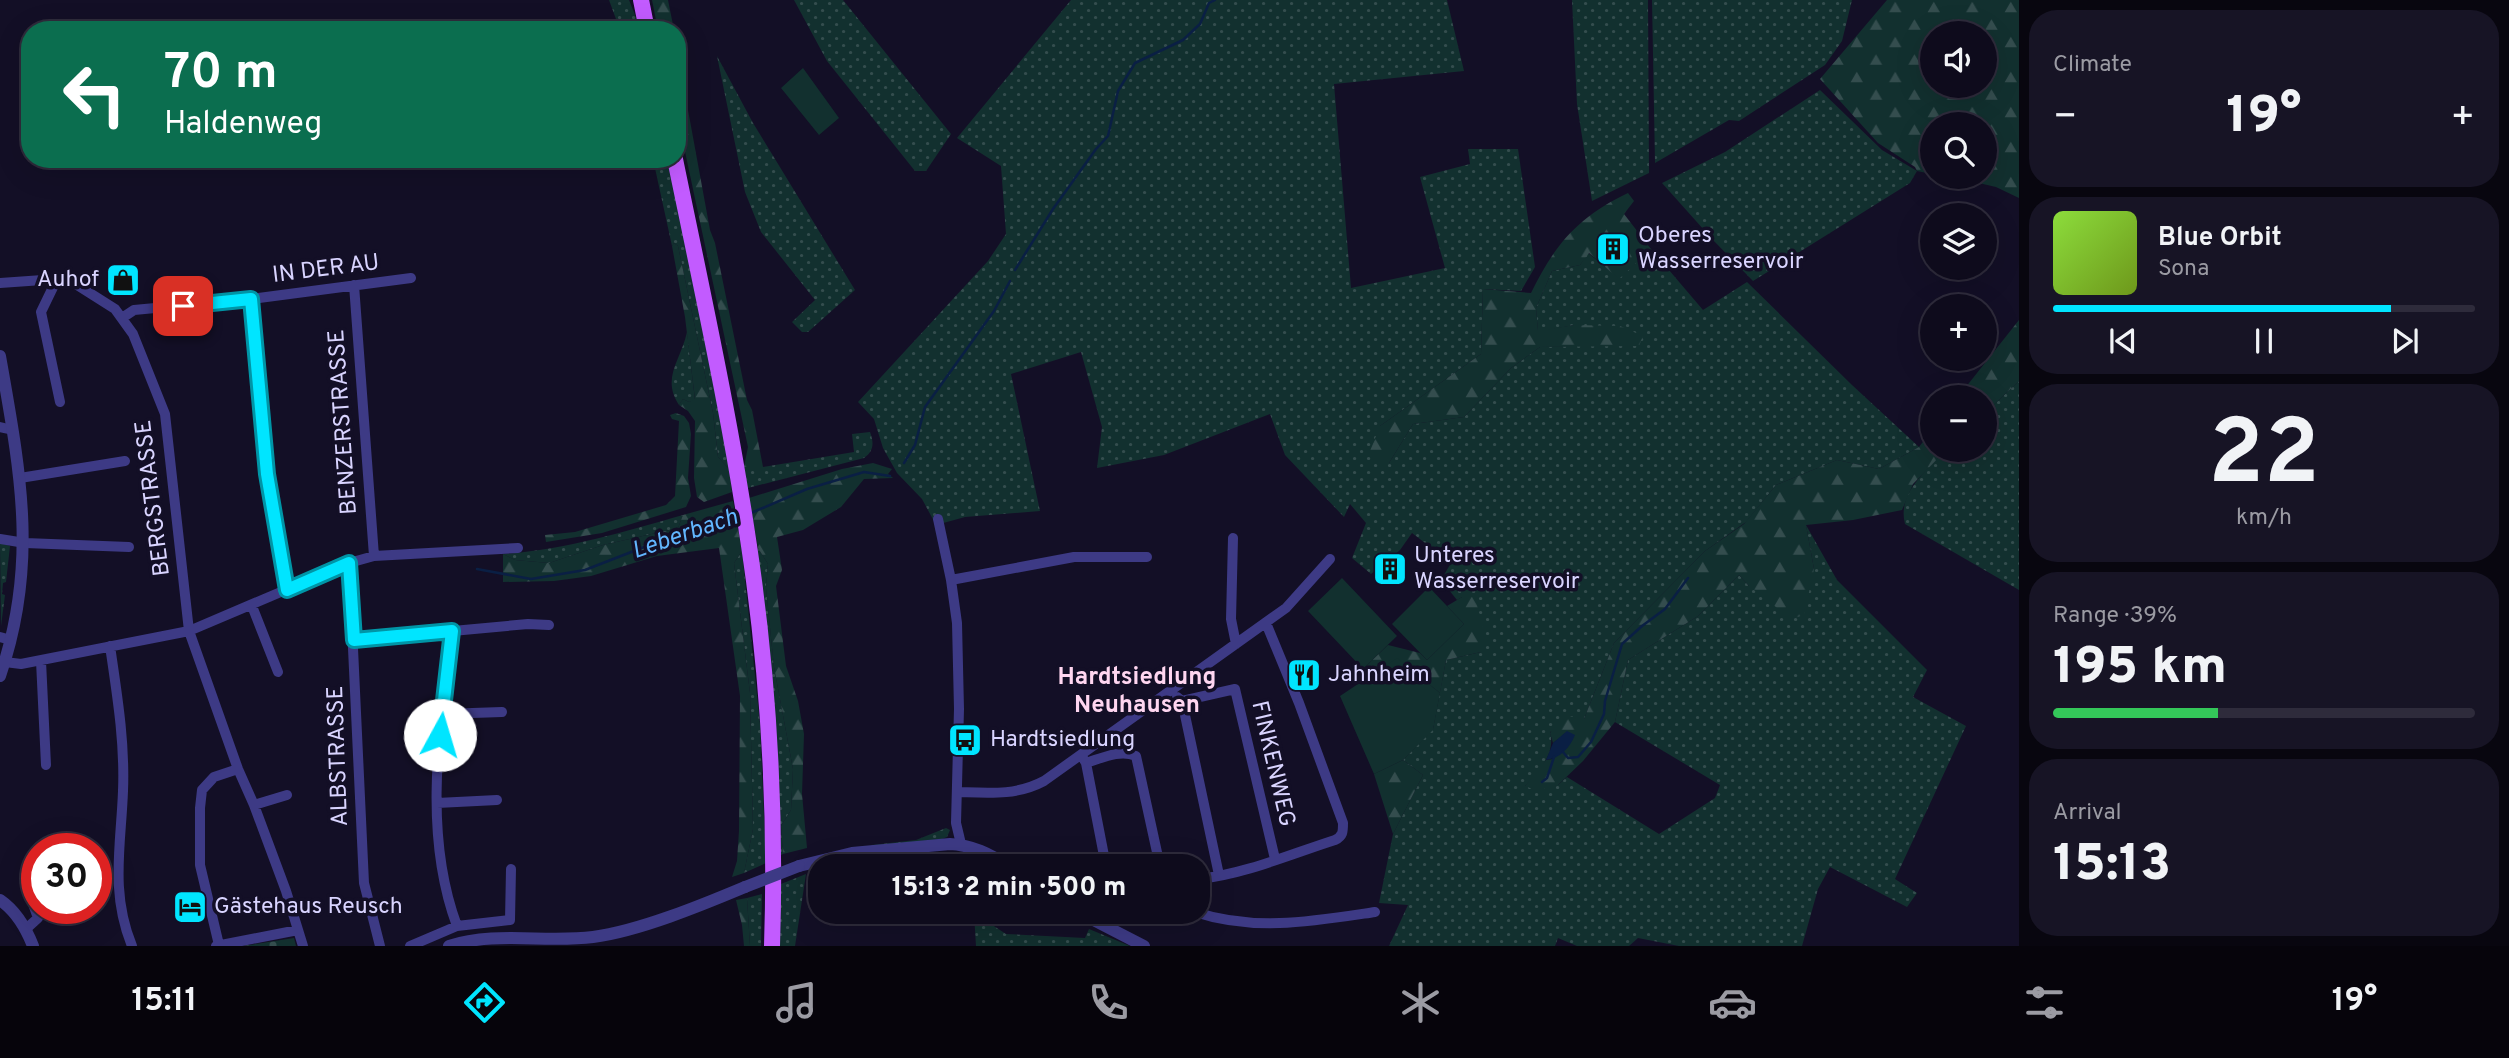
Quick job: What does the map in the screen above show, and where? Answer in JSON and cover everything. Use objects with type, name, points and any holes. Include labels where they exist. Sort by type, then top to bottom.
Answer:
[{"type":"main road","points":[[640,0],[645,21]]},
{"type":"main road","points":[[677,168],[737,468],[761,645],[772,772],[772,946]]},
{"type":"street","name":"IN DER AU","points":[[122,318],[134,310],[251,299],[411,278]]},
{"type":"street","name":"BERGSTRASSE","points":[[0,284],[57,279],[74,283],[115,309],[133,334],[165,414],[189,631],[303,946]]},
{"type":"street","points":[[57,279],[41,312],[60,402]]},
{"type":"street","name":"BENZERSTRASSE","points":[[354,285],[374,556]]},
{"type":"street","points":[[251,299],[267,474],[287,590]]},
{"type":"street","points":[[0,356],[6,429],[20,478],[24,543],[16,614],[5,639],[5,662],[0,676]]},
{"type":"street","points":[[20,478],[125,461]]},
{"type":"street","points":[[938,519],[951,580],[958,643],[956,823],[961,844]]},
{"type":"street","points":[[1233,538],[1231,618],[1236,644]]},
{"type":"street","points":[[0,539],[24,543],[129,547]]},
{"type":"street","points":[[5,662],[21,664],[41,661],[189,631],[349,563],[374,556],[518,548]]},
{"type":"street","points":[[951,580],[1067,558],[1147,556]]},
{"type":"street","points":[[957,792],[999,793],[1029,789],[1083,759],[1168,691],[1286,608],[1330,559]]},
{"type":"street","name":"ALBSTRASSE","points":[[349,563],[364,883],[380,946]]},
{"type":"street","points":[[252,606],[278,672]]},
{"type":"street","points":[[1210,877],[1341,836],[1343,823],[1266,622]]},
{"type":"street","points":[[354,640],[528,624],[549,625]]},
{"type":"street","points":[[452,631],[437,765],[437,803],[443,867],[451,910],[457,926]]},
{"type":"street","points":[[110,646],[123,747],[123,792],[117,864],[119,903],[131,946]]},
{"type":"street","points":[[41,661],[46,765]]},
{"type":"street","name":"FINKENWEG","points":[[1182,701],[1235,689],[1275,859]]},
{"type":"street","points":[[1168,691],[1182,701],[1219,876]]},
{"type":"street","points":[[443,714],[502,712]]},
{"type":"street","points":[[1083,759],[1126,752],[1136,756],[1157,854]]},
{"type":"street","points":[[1083,759],[1103,854]]},
{"type":"street","points":[[238,769],[214,777],[202,790],[200,865],[217,946],[298,930]]},
{"type":"street","points":[[254,805],[287,795]]},
{"type":"street","points":[[437,803],[497,800]]},
{"type":"street","points":[[449,946],[494,939],[594,937],[642,925],[830,857],[961,844],[990,854]]},
{"type":"street","points":[[410,946],[457,926],[510,919],[511,869]]},
{"type":"street","points":[[0,900],[13,911],[26,929],[33,946]]},
{"type":"street","points":[[1210,915],[1271,924],[1375,912]]},
{"type":"street","points":[[26,929],[31,924]]},
{"type":"street","points":[[1101,924],[1144,946]]},
{"type":"green space","points":[[609,0],[629,0],[637,21],[617,21]]},
{"type":"green space","points":[[652,0],[668,0],[672,21],[656,21]]},
{"type":"green space","points":[[794,0],[843,0],[951,134],[926,171],[915,171],[827,61]]},
{"type":"green space","points":[[1071,0],[1447,0],[1464,71],[1334,84],[1351,288],[1445,268],[1420,177],[1470,164],[1468,149],[1518,149],[1535,267],[1521,291],[1483,289],[1481,354],[1380,426],[1389,463],[1413,424],[1464,417],[1511,368],[1540,347],[1572,346],[1574,325],[1538,332],[1536,308],[1552,271],[1580,265],[1588,253],[1619,278],[1651,249],[1703,310],[1747,282],[1919,447],[1879,469],[1837,460],[1776,485],[1746,522],[1705,551],[1614,643],[1584,719],[1550,732],[1551,748],[1548,755],[1541,768],[1525,786],[1558,785],[1567,777],[1659,834],[1715,798],[1720,785],[1615,722],[1628,660],[1698,616],[1739,575],[1749,586],[1814,569],[1806,525],[1837,580],[1927,670],[1913,697],[1966,726],[1895,879],[1917,893],[1907,907],[1830,867],[1818,889],[1802,946],[1679,946],[1638,938],[1629,946],[1577,946],[1558,938],[1555,946],[1389,946],[1408,905],[1379,903],[1393,834],[1423,775],[1403,760],[1433,729],[1446,660],[1481,652],[1462,597],[1457,600],[1441,580],[1451,563],[1412,533],[1400,550],[1371,574],[1352,558],[1366,523],[1350,504],[1344,517],[1285,455],[1270,414],[1164,455],[1097,468],[1102,427],[1081,352],[1011,374],[1040,511],[965,517],[936,525],[922,499],[897,473],[883,448],[874,419],[858,402],[988,261],[1006,234],[1001,166],[957,138]]},
{"type":"green space","points":[[1572,0],[1648,0],[1649,173],[1592,201],[1577,104]]},
{"type":"green space","points":[[1652,0],[1852,0],[1842,41],[1825,65],[1739,121],[1729,120],[1655,163]]},
{"type":"green space","points":[[1887,0],[2019,0],[2019,198],[1997,187],[1997,112],[1920,112],[1920,172],[1878,143],[1820,79]]},
{"type":"green space","points":[[717,56],[753,123],[855,290],[808,332],[802,332],[792,322],[815,300],[761,232],[745,192]]},
{"type":"green space","points":[[803,68],[839,118],[819,135],[781,88]]},
{"type":"green space","points":[[1820,90],[1882,150],[1917,171],[1910,183],[1753,281],[1662,183],[1725,152]]},
{"type":"green space","points":[[686,99],[710,230],[763,467],[744,467],[748,447],[686,156]]},
{"type":"green space","points":[[655,168],[670,168],[729,469],[718,457],[713,413],[678,246],[674,243],[672,246]]},
{"type":"green space","points":[[1628,193],[1634,201],[1624,214],[1651,249],[1619,279],[1589,253],[1580,265],[1552,271],[1536,308],[1538,331],[1574,325],[1620,326],[1643,336],[1639,346],[1540,347],[1511,368],[1464,417],[1413,424],[1389,463],[1368,456],[1380,426],[1481,354],[1483,289],[1531,293],[1549,260],[1570,234],[1595,212]]},
{"type":"green space","points":[[674,243],[678,246],[713,413],[718,457],[729,469],[732,492],[704,502],[697,497],[694,478],[695,421],[688,411],[679,405],[683,399],[689,402],[695,399],[685,317],[672,246]]},
{"type":"green space","points":[[2019,320],[2019,381],[1997,402],[1997,385],[1968,385],[1979,371],[1997,371],[1997,348]]},
{"type":"green space","points":[[687,332],[695,400],[689,402],[683,399],[679,405],[674,395],[672,377]]},
{"type":"green space","points":[[2019,381],[2019,590],[1905,524],[1905,502],[1909,492],[1934,462],[1997,462],[1997,402]]},
{"type":"green space","points":[[676,413],[684,416],[689,423],[691,434],[688,478],[691,496],[686,507],[602,533],[546,542],[545,535],[575,532],[666,505],[675,496],[679,421],[672,419],[670,415]]},
{"type":"green space","points":[[870,432],[872,447],[864,458],[748,488],[744,467],[763,467],[854,452],[852,434]]},
{"type":"green space","points":[[1919,447],[1920,462],[1934,462],[1913,484],[1902,510],[1853,520],[1806,525],[1814,569],[1804,615],[1791,619],[1739,575],[1698,616],[1628,660],[1615,722],[1583,761],[1558,785],[1537,791],[1525,786],[1546,760],[1553,759],[1567,732],[1553,743],[1550,733],[1563,715],[1584,719],[1614,643],[1705,551],[1744,524],[1776,485],[1837,460],[1879,469]]},
{"type":"green space","points":[[873,463],[892,469],[888,474],[893,478],[864,479],[841,507],[803,530],[777,537],[782,570],[776,586],[786,666],[798,701],[804,734],[802,794],[807,848],[783,854],[781,826],[791,810],[793,769],[774,667],[766,588],[768,564],[758,548],[749,498],[842,469]]},
{"type":"green space","points":[[733,501],[742,551],[734,563],[750,693],[753,829],[744,873],[732,877],[737,861],[739,831],[740,696],[719,548],[657,556],[591,576],[554,581],[503,582],[503,554],[515,560],[549,563],[603,545],[678,528],[683,515]]},
{"type":"green space","points":[[683,515],[678,528],[603,545],[549,563],[515,560],[503,554],[571,544]]},
{"type":"green space","points":[[0,543],[10,546],[6,582],[3,583],[2,594],[5,595],[1,626]]},
{"type":"green space","points":[[758,548],[768,564],[766,588],[774,667],[793,769],[791,810],[781,826],[783,854],[777,857],[755,549]]},
{"type":"green space","points":[[742,551],[760,724],[766,863],[744,873],[753,829],[750,693],[734,563]]},
{"type":"green space","points":[[1342,578],[1397,636],[1363,669],[1308,611]]},
{"type":"green space","points":[[1429,587],[1464,624],[1427,660],[1392,624]]},
{"type":"green space","points":[[1462,597],[1475,597],[1485,635],[1481,652],[1446,660],[1440,693],[1397,659],[1368,678],[1363,669],[1388,645],[1420,653],[1427,660],[1464,624],[1447,606]]},
{"type":"green space","points":[[1397,658],[1440,693],[1433,730],[1403,760],[1374,774],[1340,696]]},
{"type":"green space","points":[[1403,760],[1423,775],[1393,834],[1374,774]]},
{"type":"green space","points":[[946,828],[950,830],[947,837],[942,839],[869,847],[916,840]]},
{"type":"green space","points":[[806,874],[795,946],[778,946],[781,884]]},
{"type":"green space","points":[[762,894],[761,946],[750,946],[747,898]]},
{"type":"green space","points":[[747,898],[750,946],[744,946],[736,900]]},
{"type":"green space","points":[[975,924],[991,924],[1006,934],[1085,938],[1089,929],[1130,946],[976,946]]},
{"type":"green space","points":[[294,938],[296,946],[243,946]]},
{"type":"water","points":[[1567,731],[1575,735],[1570,744],[1560,754],[1546,760],[1553,743]]},
{"type":"waterway","name":"Leberbach","points":[[1015,270],[1053,209],[1108,136],[1118,91],[1135,63],[1183,40],[1200,24],[1209,3],[1215,0]]},
{"type":"waterway","name":"Leberbach","points":[[904,463],[915,445],[925,407],[994,311],[1010,281]]},
{"type":"waterway","name":"Leberbach","points":[[751,513],[807,489],[864,472],[890,476]]},
{"type":"waterway","name":"Leberbach","points":[[477,569],[531,579],[585,570],[657,542],[738,518]]},
{"type":"waterway","points":[[1563,752],[1568,758],[1578,757],[1591,742],[1604,714],[1605,701],[1622,644],[1665,609],[1688,578]]},
{"type":"waterway","points":[[1542,782],[1547,778],[1554,757]]},
{"type":"place","name":"Oberes Wasserreservoir","points":[[1613,249]]},
{"type":"place","name":"Auhof","points":[[123,280]]},
{"type":"place","name":"Unteres Wasserreservoir","points":[[1390,569]]},
{"type":"place","name":"Jahnheim","points":[[1304,675]]},
{"type":"place","name":"Hardtsiedlung","points":[[965,740]]},
{"type":"place","name":"Gästehaus Reusch","points":[[190,907]]},
{"type":"district","name":"Hardtsiedlung Neuhausen","points":[[1137,692]]},
{"type":"route","points":[[183,306],[251,299],[267,474],[287,590],[349,563],[354,640],[452,631],[440,735]]}]
